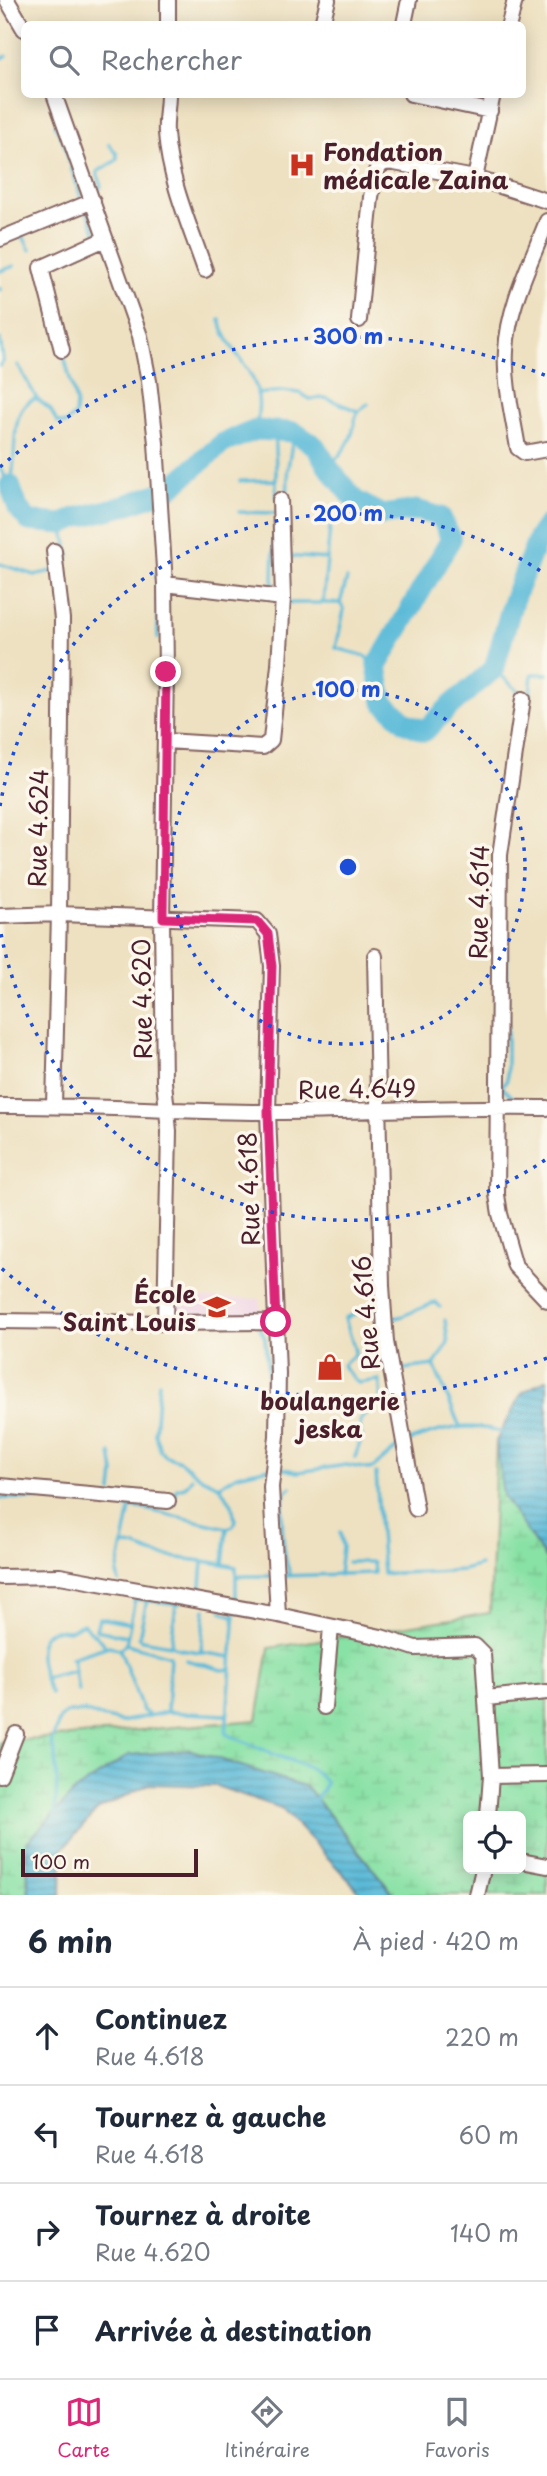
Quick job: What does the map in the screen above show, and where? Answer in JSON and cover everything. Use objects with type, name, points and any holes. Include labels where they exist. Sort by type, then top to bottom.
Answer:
[{"type":"street","points":[[7,0],[21,24]]},
{"type":"street","points":[[168,0],[168,21]]},
{"type":"street","points":[[323,21],[328,0]]},
{"type":"street","points":[[405,21],[409,0]]},
{"type":"street","points":[[510,21],[515,0]]},
{"type":"street","name":"Rue 4.620","points":[[55,98],[140,336],[149,381],[156,443],[164,584],[166,741],[164,1082],[169,1132],[165,1323]]},
{"type":"street","points":[[168,98],[166,132],[170,158],[184,211],[205,270]]},
{"type":"street","points":[[430,98],[490,111]]},
{"type":"street","points":[[475,178],[492,98]]},
{"type":"street","points":[[359,320],[371,197],[376,171],[382,164],[389,162],[475,178],[547,201]]},
{"type":"street","points":[[0,239],[93,201]]},
{"type":"street","points":[[547,221],[512,313],[506,351],[510,397],[521,452],[547,449]]},
{"type":"street","points":[[62,350],[41,268],[105,239]]},
{"type":"street","points":[[166,741],[263,747],[271,740],[279,665],[282,598],[279,500]]},
{"type":"street","name":"Rue 4.624","points":[[54,551],[62,619],[54,1105]]},
{"type":"street","points":[[164,584],[282,598]]},
{"type":"street","name":"Rue 4.614","points":[[523,699],[500,855],[497,1195],[515,1266],[547,1300]]},
{"type":"street","name":"Rue 4.618","points":[[0,916],[59,914],[257,921],[268,934],[272,966],[268,1112],[276,1322],[277,1436],[271,1487],[278,1615]]},
{"type":"street","name":"Rue 4.616","points":[[375,956],[382,1286],[386,1342],[416,1509]]},
{"type":"street","name":"Rue 4.649","points":[[0,1106],[54,1105],[167,1111],[268,1112],[547,1108]]},
{"type":"street","points":[[0,1321],[276,1322]]},
{"type":"street","points":[[0,1486],[168,1501]]},
{"type":"street","points":[[0,1577],[60,1576],[278,1615],[381,1637],[415,1648],[475,1646],[483,1654],[491,1776],[488,1811]]},
{"type":"street","points":[[324,1707],[331,1627]]},
{"type":"street","points":[[486,1698],[547,1692]]},
{"type":"street","points":[[0,1775],[16,1734]]},
{"type":"street","points":[[491,1776],[547,1775]]},
{"type":"street","points":[[526,1862],[547,1866]]},
{"type":"street","points":[[477,1895],[482,1874]]},
{"type":"shaded area","name":"École Saint Louis","points":[[174,1298],[260,1299],[261,1316],[174,1315]]},
{"type":"green space","points":[[496,1441],[504,1497],[547,1561],[547,1895],[394,1895],[307,1787],[191,1750],[26,1843],[29,1895],[0,1895],[0,1742],[257,1720],[269,1648],[490,1613]]},
{"type":"water","points":[[547,1379],[547,1561],[503,1496],[496,1441],[522,1393]]},
{"type":"water","points":[[191,1750],[307,1787],[394,1895],[363,1895],[281,1808],[216,1786],[149,1784],[97,1810],[62,1850],[61,1895],[29,1895],[26,1843],[76,1790],[129,1755]]},
{"type":"waterway","points":[[0,59],[7,56]]},
{"type":"waterway","points":[[55,125],[64,142],[69,162]]},
{"type":"waterway","points":[[100,181],[97,172],[117,160],[117,154],[109,144]]},
{"type":"waterway","points":[[71,167],[82,201]]},
{"type":"waterway","points":[[96,195],[95,192],[101,187],[100,182]]},
{"type":"waterway","points":[[85,207],[97,235]]},
{"type":"waterway","points":[[19,237],[23,236],[30,250]]},
{"type":"waterway","points":[[0,271],[14,266]]},
{"type":"waterway","points":[[220,320],[227,338],[257,390],[256,430]]},
{"type":"waterway","points":[[0,339],[3,361],[0,366]]},
{"type":"waterway","points":[[18,365],[37,399],[50,409],[57,422],[65,424],[75,415],[76,402],[63,352]]},
{"type":"waterway","points":[[257,394],[282,391],[300,393],[310,399],[326,398],[358,411]]},
{"type":"waterway","points":[[10,485],[20,413],[26,404],[35,399]]},
{"type":"waterway","points":[[329,468],[348,443],[359,411],[368,404]]},
{"type":"waterway","points":[[10,485],[18,508],[29,521],[63,524],[168,490],[223,443],[256,430],[294,432],[315,446],[355,500],[382,515],[417,510],[441,517],[451,539],[377,666],[383,702],[406,723],[425,731],[494,669],[513,601],[538,538],[547,525]]},
{"type":"waterway","points":[[274,430],[276,467]]},
{"type":"waterway","points":[[287,473],[294,432]]},
{"type":"waterway","points":[[164,462],[168,490]]},
{"type":"waterway","points":[[0,468],[10,485]]},
{"type":"waterway","points":[[276,470],[276,496]]},
{"type":"waterway","points":[[287,505],[288,474]]},
{"type":"waterway","points":[[240,481],[276,480]]},
{"type":"waterway","points":[[239,512],[276,513]]},
{"type":"waterway","points":[[62,566],[69,556],[63,524]]},
{"type":"waterway","points":[[323,603],[330,527]]},
{"type":"waterway","points":[[273,584],[274,538]]},
{"type":"waterway","points":[[286,556],[327,559]]},
{"type":"waterway","points":[[0,564],[35,575],[52,571]]},
{"type":"waterway","points":[[157,571],[158,638]]},
{"type":"waterway","points":[[347,579],[340,603],[344,610],[336,648],[365,656],[377,666]]},
{"type":"waterway","points":[[287,603],[340,603]]},
{"type":"waterway","points":[[494,669],[525,697],[530,695],[532,674],[547,674]]},
{"type":"waterway","points":[[496,827],[504,766],[509,750]]},
{"type":"waterway","points":[[506,920],[507,986]]},
{"type":"waterway","points":[[507,993],[507,1080],[503,1088],[515,1099],[525,1101]]},
{"type":"waterway","points":[[405,1315],[436,1302],[440,1307]]},
{"type":"waterway","points":[[355,1457],[361,1440],[360,1421],[377,1405],[380,1391],[379,1380],[358,1383],[343,1367],[355,1351],[345,1318],[374,1307],[378,1316]]},
{"type":"waterway","points":[[391,1319],[403,1316]]},
{"type":"waterway","points":[[397,1370],[434,1365],[448,1343],[445,1320]]},
{"type":"waterway","points":[[259,1326],[265,1338],[271,1415]]},
{"type":"waterway","points":[[434,1365],[460,1427]]},
{"type":"waterway","points":[[159,1382],[155,1434],[160,1450],[219,1486],[232,1504],[235,1520],[233,1526],[227,1528],[223,1564]]},
{"type":"waterway","points":[[269,1446],[271,1423]]},
{"type":"waterway","points":[[409,1441],[455,1428],[491,1429],[503,1433]]},
{"type":"waterway","points":[[277,1467],[298,1472],[346,1465],[368,1469],[373,1468],[399,1446]]},
{"type":"waterway","points":[[111,1453],[114,1472],[112,1492]]},
{"type":"waterway","points":[[219,1486],[237,1475],[269,1468]]},
{"type":"waterway","points":[[376,1473],[383,1574],[392,1573]]},
{"type":"waterway","points":[[173,1504],[177,1489],[185,1487],[192,1478]]},
{"type":"waterway","points":[[290,1574],[282,1522],[285,1492],[291,1487]]},
{"type":"waterway","points":[[0,1498],[51,1499],[140,1508],[227,1528]]},
{"type":"waterway","points":[[119,1582],[117,1574],[130,1508]]},
{"type":"waterway","points":[[339,1575],[342,1547],[340,1532]]},
{"type":"waterway","points":[[123,1546],[135,1546],[155,1554],[236,1567],[236,1603]]},
{"type":"waterway","points":[[200,1597],[203,1562]]},
{"type":"waterway","points":[[280,1576],[374,1573],[373,1562],[348,1562]]},
{"type":"waterway","points":[[432,1572],[463,1570],[480,1565]]},
{"type":"waterway","points":[[395,1573],[430,1572]]},
{"type":"waterway","points":[[236,1578],[272,1576]]},
{"type":"waterway","points":[[119,1649],[126,1644],[135,1599],[179,1604]]},
{"type":"waterway","points":[[147,1600],[139,1637],[142,1640],[231,1657]]},
{"type":"waterway","points":[[171,1645],[176,1604]]},
{"type":"waterway","points":[[201,1651],[205,1609]]},
{"type":"waterway","points":[[221,1611],[235,1617]]},
{"type":"waterway","points":[[235,1611],[226,1734],[317,1773],[326,1783],[315,1802]]},
{"type":"waterway","points":[[126,1636],[96,1630],[99,1618],[127,1623]]},
{"type":"waterway","points":[[51,1694],[40,1661],[41,1643],[45,1636],[53,1630],[68,1631],[83,1624],[104,1644]]},
{"type":"waterway","points":[[126,1644],[170,1656],[167,1712]]},
{"type":"waterway","points":[[71,1658],[109,1646],[119,1649]]},
{"type":"waterway","points":[[120,1650],[143,1711],[148,1714]]},
{"type":"waterway","points":[[73,1659],[78,1691]]},
{"type":"waterway","points":[[186,1660],[223,1670],[231,1669]]},
{"type":"waterway","points":[[44,1678],[74,1671]]},
{"type":"waterway","points":[[55,1816],[57,1782],[51,1742],[60,1719],[65,1714],[83,1712],[121,1722],[167,1712],[226,1715]]},
{"type":"place","name":"Fondation médicale Zaina","points":[[302,165]]},
{"type":"place","name":"École Saint Louis","points":[[217,1307]]},
{"type":"place","name":"boulangerie jeska","points":[[330,1367]]},
{"type":"route","points":[[166,672],[163,918],[257,921],[268,934],[272,966],[268,1112],[276,1322]]}]
